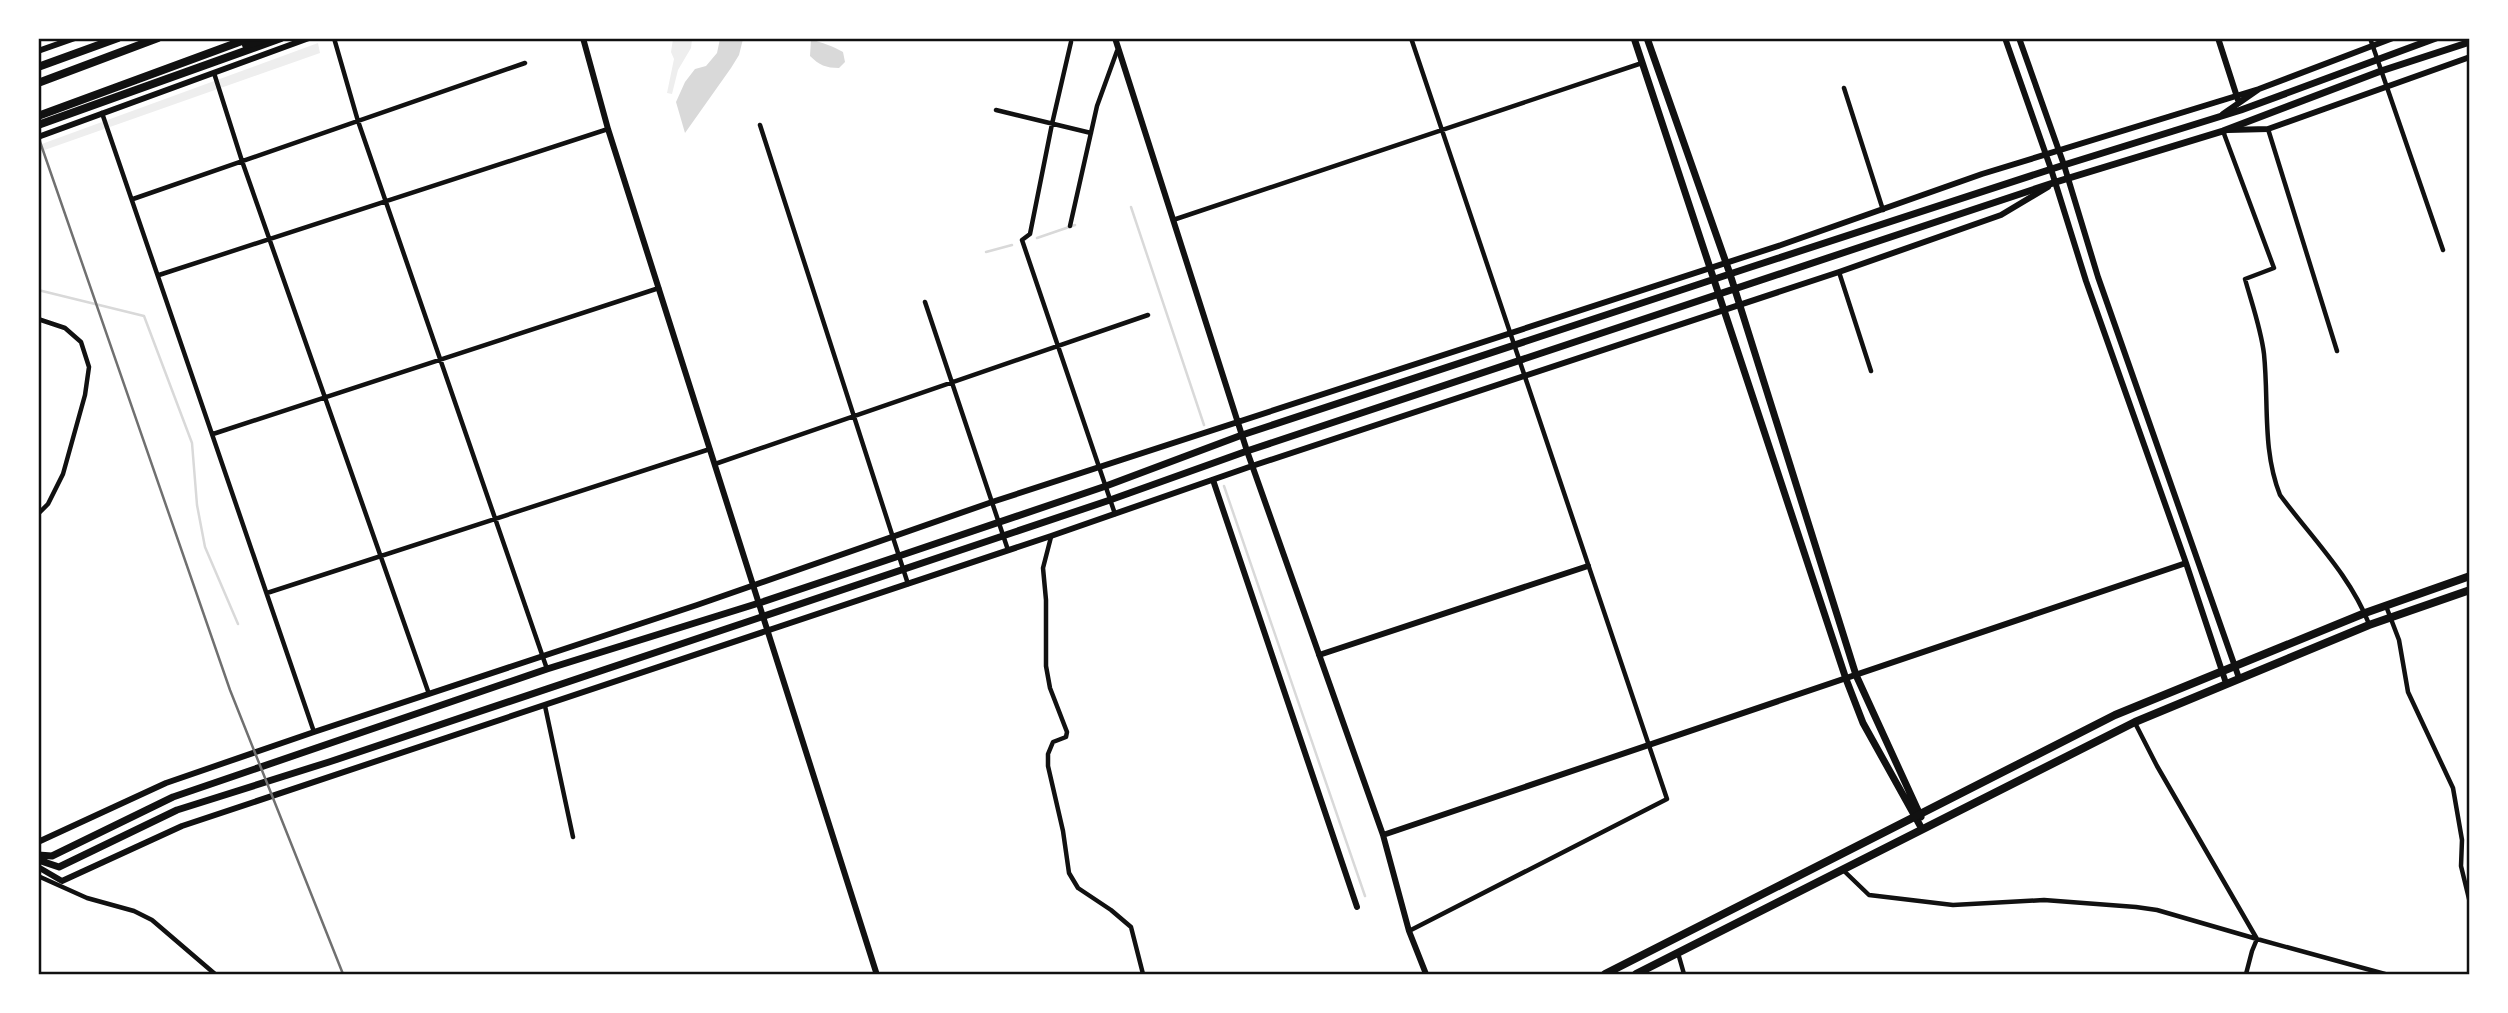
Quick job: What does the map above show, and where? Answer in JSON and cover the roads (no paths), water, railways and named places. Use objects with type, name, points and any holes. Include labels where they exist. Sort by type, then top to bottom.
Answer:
[{"type":"main road","points":[[38,67],[118,38]]},
{"type":"main road","points":[[38,83],[158,38]]},
{"type":"main road","points":[[38,116],[250,38]]},
{"type":"main road","points":[[206,55],[270,38]]},
{"type":"main road","points":[[38,125],[281,38]]},
{"type":"main road","points":[[1634,38],[1846,678],[1863,723],[1918,815]]},
{"type":"main road","points":[[1647,38],[1730,274],[1856,675],[1924,828]]},
{"type":"main road","points":[[38,855],[52,856],[173,797],[547,668],[759,603],[1106,486],[1242,435],[1515,347],[1713,279],[2219,117],[2239,103],[2377,60],[2436,38]]},
{"type":"main road","points":[[38,860],[58,867],[177,810],[329,762],[1110,500],[1247,451],[2068,178],[2223,131],[2381,71],[2469,42]]},
{"type":"main road","points":[[1605,975],[2115,715],[2365,613],[2469,576]]},
{"type":"main road","points":[[1636,975],[2135,722],[2369,625],[2469,590]]},
{"type":"street","points":[[38,51],[75,38]]},
{"type":"street","points":[[38,137],[309,38]]},
{"type":"street","points":[[334,38],[358,121],[547,668]]},
{"type":"street","points":[[583,38],[608,129],[876,972]]},
{"type":"street","points":[[1115,38],[1247,451],[1383,835],[1409,931],[1426,975]]},
{"type":"street","points":[[1409,931],[1667,799],[1411,38]]},
{"type":"street","points":[[2005,38],[2056,183],[2086,281],[2226,683]]},
{"type":"street","points":[[2019,38],[2064,165],[2098,277],[2239,678]]},
{"type":"street","points":[[2218,38],[2239,103]]},
{"type":"street","points":[[38,842],[166,783],[314,732],[893,538],[992,502],[1726,263],[1982,174],[2239,103],[2259,89],[2371,42],[2393,38]]},
{"type":"street","points":[[1072,42],[1052,124],[1031,234],[1022,240],[1115,514]]},
{"type":"street","points":[[2371,42],[2443,250]]},
{"type":"street","points":[[1070,226],[1097,106],[1118,51]]},
{"type":"street","points":[[2369,625],[2365,613],[2333,561],[2286,503],[2275,482],[2266,435],[2264,355],[2245,279],[2274,268],[2223,131],[2268,129],[2469,57]]},
{"type":"street","points":[[133,199],[525,63]]},
{"type":"street","points":[[1173,220],[1642,63]]},
{"type":"street","points":[[214,73],[429,694]]},
{"type":"street","points":[[1843,88],[1883,210]]},
{"type":"street","points":[[996,110],[1091,133]]},
{"type":"street","points":[[102,113],[314,732]]},
{"type":"street","points":[[760,125],[908,583]]},
{"type":"street","points":[[159,275],[608,129]]},
{"type":"street","points":[[2268,129],[2337,351]]},
{"type":"street","points":[[38,867],[62,881],[183,826],[1524,375],[1839,272],[2001,215],[2056,183]]},
{"type":"street","points":[[1839,272],[1871,371]]},
{"type":"street","points":[[213,434],[659,288]]},
{"type":"street","points":[[925,302],[1008,550]]},
{"type":"street","points":[[715,464],[1148,315]]},
{"type":"street","points":[[38,319],[65,328],[81,342],[89,367],[85,395],[63,474],[48,504],[38,514]]},
{"type":"street","points":[[267,593],[710,449]]},
{"type":"street","points":[[1213,480],[1357,907]]},
{"type":"street","points":[[1051,536],[1043,568],[1046,666],[1050,688],[1067,732],[1066,737],[1053,742],[1050,747],[1048,765],[1060,815],[1069,873],[1078,888],[1111,909],[1131,928],[1143,975]]},
{"type":"street","points":[[1383,835],[2186,563]]},
{"type":"street","points":[[1319,655],[1588,566]]},
{"type":"street","points":[[2386,606],[2399,639],[2408,692],[2446,767],[2453,788],[2462,840],[2461,866],[2469,903]]},
{"type":"street","points":[[545,706],[573,837]]},
{"type":"street","points":[[2135,722],[2157,766],[2257,939]]},
{"type":"street","points":[[1843,870],[1869,895],[1953,905],[2044,900],[2157,910],[2385,975]]},
{"type":"street","points":[[38,876],[86,898],[134,911],[152,920],[215,975]]},
{"type":"street","points":[[2246,975],[2257,939]]},
{"type":"street","points":[[1678,953],[1684,975]]},
{"type":"waterway","points":[[1131,207],[1204,425]]},
{"type":"waterway","points":[[1037,238],[1075,225]]},
{"type":"waterway","points":[[986,252],[1012,245]]},
{"type":"waterway","points":[[38,290],[144,316],[192,443],[197,505],[205,547],[238,624]]},
{"type":"waterway","points":[[1224,486],[1365,896]]},
{"type":"railway","points":[[38,136],[230,690],[343,974]]}]
